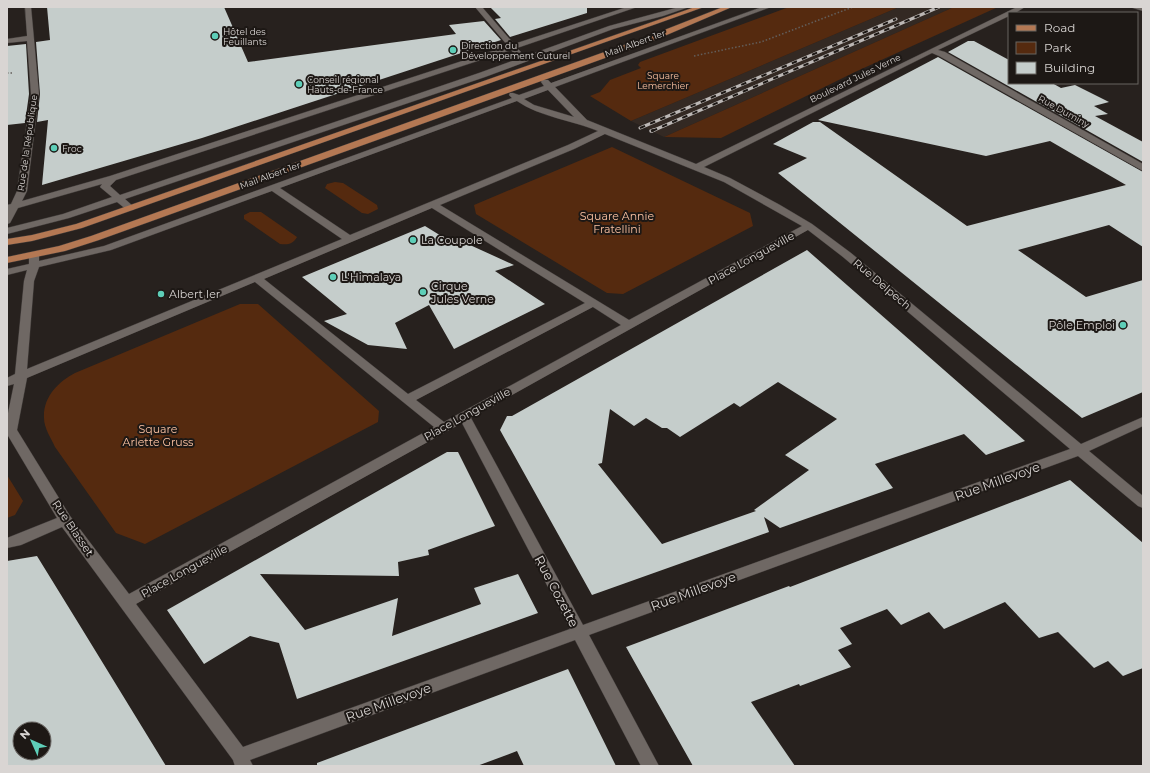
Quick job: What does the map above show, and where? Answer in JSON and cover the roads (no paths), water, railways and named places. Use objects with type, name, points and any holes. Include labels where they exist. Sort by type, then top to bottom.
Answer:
[{"type":"main road","name":"Mail Albert 1er","points":[[7,242],[32,238],[79,226],[701,7]]},
{"type":"main road","name":"Mail Albert 1er","points":[[7,260],[34,261],[61,249],[652,38],[729,7]]},
{"type":"main road","points":[[530,67],[541,78]]},
{"type":"main road","points":[[491,81],[505,90]]},
{"type":"main road","points":[[32,238],[34,261]]},
{"type":"street","name":"Rue de la République","points":[[7,221],[11,208],[22,191],[35,94],[28,7]]},
{"type":"street","points":[[478,7],[530,67]]},
{"type":"street","points":[[7,231],[66,216],[118,198],[472,70],[512,48],[634,7]]},
{"type":"street","points":[[11,208],[472,70],[524,59],[611,27],[661,16],[686,7]]},
{"type":"street","points":[[7,272],[34,261],[108,248],[768,7]]},
{"type":"street","name":"Boulevard Jules Verne","points":[[1012,12],[1022,7]]},
{"type":"street","points":[[1135,7],[1143,9]]},
{"type":"street","name":"Boulevard Jules Verne","points":[[698,167],[1008,14]]},
{"type":"street","name":"Mail Albert 1er","points":[[554,34],[579,43],[594,41],[664,20]]},
{"type":"street","points":[[7,41],[31,38]]},
{"type":"street","name":"Rue Duminy","points":[[932,51],[942,54],[1143,168]]},
{"type":"street","points":[[472,70],[491,81]]},
{"type":"street","name":"Rue Delpech","points":[[541,78],[584,122]]},
{"type":"street","name":"Rue Delpech","points":[[505,90],[531,107],[584,122],[698,167],[747,190],[809,226],[847,255],[1143,503]]},
{"type":"street","points":[[7,382],[593,138],[604,131]]},
{"type":"street","points":[[113,178],[105,187],[130,208]]},
{"type":"street","points":[[273,188],[349,239]]},
{"type":"street","points":[[432,204],[629,325]]},
{"type":"street","name":"Place Longueville","points":[[126,603],[809,226]]},
{"type":"street","name":"Rue Blasset","points":[[34,261],[29,281],[21,376],[11,430],[65,520],[242,761]]},
{"type":"street","points":[[256,278],[443,428]]},
{"type":"street","points":[[408,399],[593,303]]},
{"type":"street","name":"Rue Cozette","points":[[464,416],[650,766]]},
{"type":"street","name":"Rue Millevoye","points":[[242,761],[579,632],[1080,450],[1143,421]]},
{"type":"street","points":[[7,543],[16,541],[65,520]]},
{"type":"railway","points":[[652,131],[939,7]]},
{"type":"railway","points":[[640,128],[896,19]]},
{"type":"place","name":"Hôtel des Feuillants","points":[[215,36]]},
{"type":"place","name":"Direction du Développement Cuturel","points":[[453,50]]},
{"type":"place","name":"Conseil régional Hauts-de-France","points":[[299,84]]},
{"type":"place","name":"Froc","points":[[54,148]]},
{"type":"place","name":"La Coupole","points":[[413,240]]},
{"type":"place","name":"L'Himalaya","points":[[333,277]]},
{"type":"place","name":"Cirque Jules Verne","points":[[423,292]]},
{"type":"place","name":"Albert Ier","points":[[161,294]]},
{"type":"place","name":"Pôle Emploi","points":[[1123,325]]},
{"type":"park label","name":"Square Lemerchier","points":[[663,80]]},
{"type":"park label","name":"Square Annie Fratellini","points":[[617,222]]},
{"type":"park label","name":"Square Arlette Gruss","points":[[158,435]]}]
